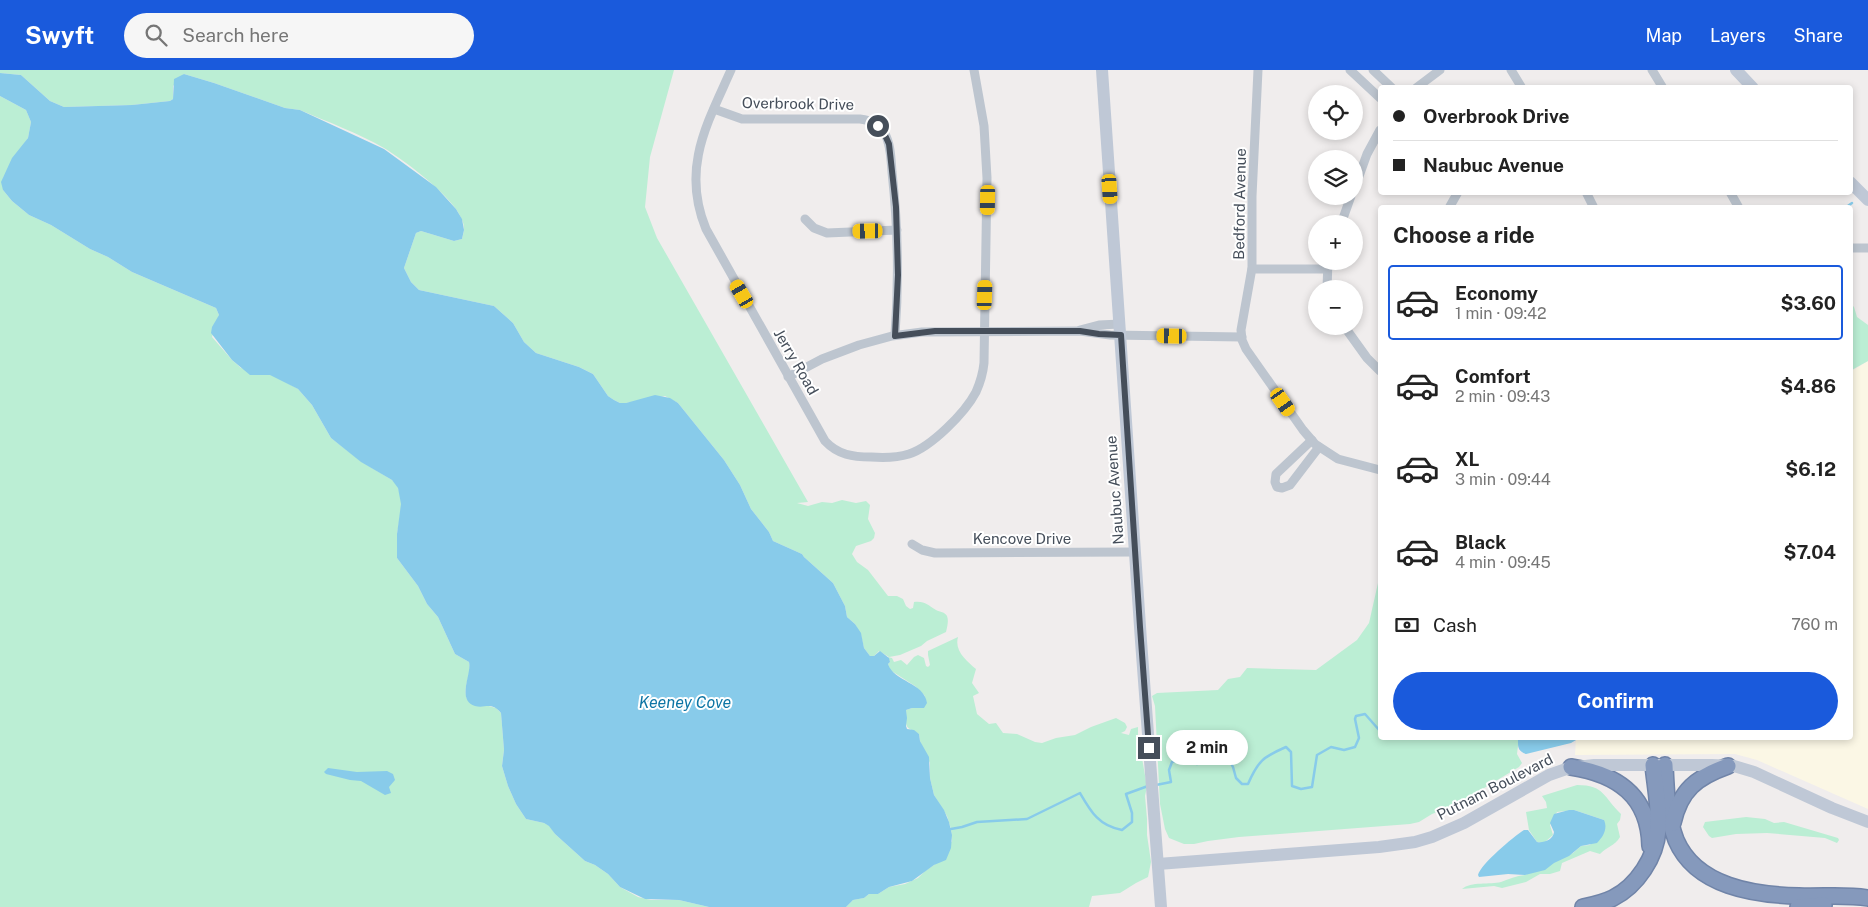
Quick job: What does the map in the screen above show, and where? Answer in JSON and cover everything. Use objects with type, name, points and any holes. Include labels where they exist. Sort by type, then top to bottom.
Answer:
[{"type":"highway","points":[[1659,765],[1672,827],[1679,846],[1692,864],[1708,876],[1733,887],[1766,894],[1851,896],[1868,900]]},
{"type":"highway","points":[[1583,907],[1606,901],[1620,894],[1637,878],[1649,860],[1656,844],[1658,827],[1659,765]]},
{"type":"highway","points":[[1672,827],[1678,806],[1687,790],[1700,778],[1728,766]]},
{"type":"highway","points":[[1571,768],[1607,777],[1630,792],[1638,803],[1648,827],[1650,836],[1649,860]]},
{"type":"highway","points":[[1798,907],[1868,900]]},
{"type":"main road","name":"Naubuc Avenue","points":[[1102,70],[1161,907]]},
{"type":"main road","points":[[1736,70],[1750,85]]},
{"type":"main road","points":[[1853,185],[1868,200]]},
{"type":"main road","name":"Putnam Boulevard","points":[[1158,864],[1416,842],[1448,831],[1549,775],[1571,768],[1594,765],[1728,766],[1754,772],[1832,808],[1868,822]]},
{"type":"street","name":"Jerry Road","points":[[731,70],[702,136],[696,164],[696,190],[700,213],[712,242],[823,438],[833,448],[844,454],[858,457],[902,456],[919,450],[934,440],[971,400],[983,371],[987,172],[984,126],[974,70]]},
{"type":"street","name":"Bedford Avenue","points":[[1242,337],[1241,330],[1252,269],[1252,196],[1258,70]]},
{"type":"street","points":[[1350,70],[1378,96]]},
{"type":"street","points":[[1372,70],[1389,85]]},
{"type":"street","points":[[1420,85],[1440,70]]},
{"type":"street","points":[[1511,70],[1520,85]]},
{"type":"street","points":[[1652,70],[1661,85]]},
{"type":"street","name":"Overbrook Drive","points":[[714,110],[742,119],[858,119],[875,124],[884,133],[889,144],[897,230],[895,336]]},
{"type":"street","points":[[1363,165],[1378,134]]},
{"type":"street","points":[[805,219],[814,228],[827,233],[897,230]]},
{"type":"street","points":[[1853,248],[1868,248]]},
{"type":"street","points":[[1252,269],[1308,266]]},
{"type":"street","points":[[788,377],[841,351],[895,336],[930,331],[1080,331],[1098,325],[1120,330],[1242,337],[1246,350],[1303,430],[1315,443],[1330,454],[1347,462],[1378,470]]},
{"type":"street","points":[[1350,335],[1366,358],[1378,368]]},
{"type":"street","points":[[1315,443],[1290,485],[1282,488],[1277,486],[1275,482],[1276,474],[1315,443]]},
{"type":"street","name":"Kencove Drive","points":[[912,544],[922,550],[935,553],[1135,552]]},
{"type":"shaded area","points":[[1868,361],[1868,809],[1757,760],[1735,754],[1575,755],[1576,740],[1853,740],[1853,370]]},
{"type":"green space","points":[[0,70],[674,70],[650,157],[645,207],[657,238],[808,502],[797,503],[808,506],[822,502],[832,503],[842,500],[856,503],[866,501],[870,505],[868,519],[875,533],[874,538],[871,541],[856,546],[852,554],[857,562],[868,570],[888,596],[897,596],[903,599],[906,606],[910,609],[913,608],[914,602],[921,602],[945,614],[948,620],[946,632],[900,655],[889,657],[879,651],[874,656],[870,656],[864,648],[861,635],[855,624],[847,617],[845,606],[833,583],[802,554],[773,541],[769,532],[751,509],[740,485],[724,460],[678,403],[665,396],[620,403],[608,396],[593,374],[579,367],[536,353],[524,342],[513,323],[494,306],[419,290],[411,282],[404,268],[416,233],[421,231],[454,241],[462,239],[464,225],[450,201],[440,191],[416,170],[384,148],[300,110],[285,108],[184,74],[173,86],[173,99],[170,101],[132,105],[64,107],[50,101],[21,75],[0,73]]},
{"type":"green space","points":[[0,96],[26,110],[31,122],[28,138],[3,178],[3,190],[12,201],[29,215],[51,225],[132,272],[216,308],[219,315],[212,337],[232,360],[241,368],[275,376],[298,389],[312,405],[331,438],[362,462],[397,484],[401,498],[401,510],[397,534],[397,558],[418,586],[427,604],[438,617],[455,654],[469,662],[470,667],[466,689],[467,699],[482,706],[496,708],[501,713],[504,750],[502,766],[516,804],[526,819],[550,826],[555,834],[585,861],[595,865],[608,874],[620,887],[638,897],[651,900],[679,900],[709,907],[0,907]]},
{"type":"green space","points":[[1853,306],[1857,317],[1868,325],[1868,361],[1853,369]]},
{"type":"green space","points":[[1378,583],[1378,740],[1519,740],[1517,754],[1522,763],[1519,767],[1456,805],[1432,814],[1419,822],[1410,824],[1239,837],[1194,844],[1184,844],[1169,838],[1165,829],[1160,804],[1155,706],[1152,696],[1157,693],[1218,690],[1228,679],[1240,677],[1247,668],[1316,670],[1357,640],[1369,623]]},
{"type":"green space","points":[[958,637],[957,642],[960,651],[965,659],[976,669],[972,683],[979,693],[973,696],[977,714],[989,724],[996,723],[1003,733],[1017,734],[1042,743],[1056,738],[1075,735],[1116,718],[1125,723],[1127,727],[1121,733],[1129,735],[1131,729],[1138,727],[1146,781],[1148,782],[1145,796],[1147,835],[1151,862],[1148,877],[1120,893],[1092,896],[1089,907],[846,907],[853,900],[864,898],[869,894],[878,894],[889,887],[905,884],[918,878],[937,863],[952,841],[947,816],[934,795],[930,778],[930,763],[920,741],[919,734],[906,725],[906,710],[922,708],[925,696],[915,686],[890,670],[888,657],[892,658],[894,662],[901,660],[907,665],[918,655],[924,658],[928,667],[930,665],[928,651]]},
{"type":"green space","points":[[1577,785],[1593,787],[1603,793],[1621,814],[1617,824],[1620,837],[1616,842],[1600,854],[1590,851],[1562,863],[1560,871],[1540,874],[1526,882],[1502,888],[1494,886],[1462,889],[1470,885],[1497,883],[1525,875],[1573,853],[1581,846],[1590,845],[1604,820],[1574,810],[1557,812],[1550,825],[1553,835],[1545,842],[1537,842],[1529,830],[1526,812],[1547,808],[1542,796]]},
{"type":"green space","points":[[1746,817],[1765,819],[1774,823],[1784,822],[1838,838],[1839,840],[1837,843],[1825,838],[1767,833],[1736,834],[1712,838],[1703,827],[1705,822]]},
{"type":"water","name":"Keeney Cove","points":[[0,73],[21,75],[50,101],[64,107],[132,105],[170,101],[173,99],[174,79],[184,74],[285,108],[300,110],[384,149],[436,187],[456,209],[462,219],[464,230],[462,239],[454,241],[421,231],[416,233],[404,268],[411,282],[419,290],[494,306],[513,323],[524,342],[536,353],[579,367],[593,374],[608,396],[620,403],[655,395],[670,398],[678,403],[724,460],[740,485],[751,509],[769,532],[773,541],[802,554],[833,583],[845,606],[847,617],[861,633],[864,648],[870,656],[874,656],[880,651],[889,658],[890,662],[888,664],[896,675],[915,686],[925,696],[927,703],[924,708],[906,710],[906,726],[907,729],[914,730],[919,734],[920,741],[929,757],[930,778],[934,795],[949,822],[952,835],[951,848],[946,860],[934,865],[912,881],[889,887],[878,894],[869,894],[864,898],[853,900],[846,907],[709,907],[679,900],[645,899],[620,887],[608,874],[585,861],[555,834],[549,826],[526,819],[516,804],[502,766],[504,750],[501,713],[491,706],[479,707],[469,703],[466,698],[466,686],[469,662],[455,654],[438,617],[427,604],[418,586],[397,558],[397,534],[401,504],[398,488],[392,480],[361,462],[331,438],[312,405],[298,389],[270,375],[250,375],[232,360],[211,333],[212,327],[219,315],[216,308],[132,272],[51,225],[29,215],[12,201],[3,190],[1,182],[12,158],[28,138],[31,122],[26,110],[0,96]]},
{"type":"water","points":[[1518,740],[1576,740],[1571,743],[1526,754],[1518,746]]},
{"type":"water","points":[[328,768],[357,772],[387,771],[393,774],[395,780],[389,787],[391,793],[385,795],[361,781],[326,774],[324,772]]},
{"type":"water","points":[[1569,810],[1604,820],[1604,833],[1597,843],[1581,846],[1569,856],[1554,863],[1545,870],[1525,875],[1508,874],[1479,877],[1480,870],[1485,864],[1505,844],[1524,830],[1528,830],[1537,842],[1550,839],[1554,832],[1550,823],[1554,814]]},
{"type":"waterway","points":[[1156,785],[1171,782],[1169,770],[1172,762],[1184,758],[1197,764],[1228,758],[1236,778],[1242,784],[1248,784],[1262,761],[1286,747],[1291,752],[1292,786],[1301,789],[1312,787],[1317,755],[1331,747],[1344,750],[1355,747],[1359,738],[1356,716],[1365,714],[1378,729]]},
{"type":"waterway","points":[[951,829],[977,822],[1027,819],[1080,793],[1096,817],[1107,825],[1122,830],[1132,822],[1132,813],[1126,794],[1148,786]]},
{"type":"route","points":[[878,126],[889,144],[896,207],[898,275],[895,336],[945,331],[1080,331],[1121,335],[1149,748]]}]
